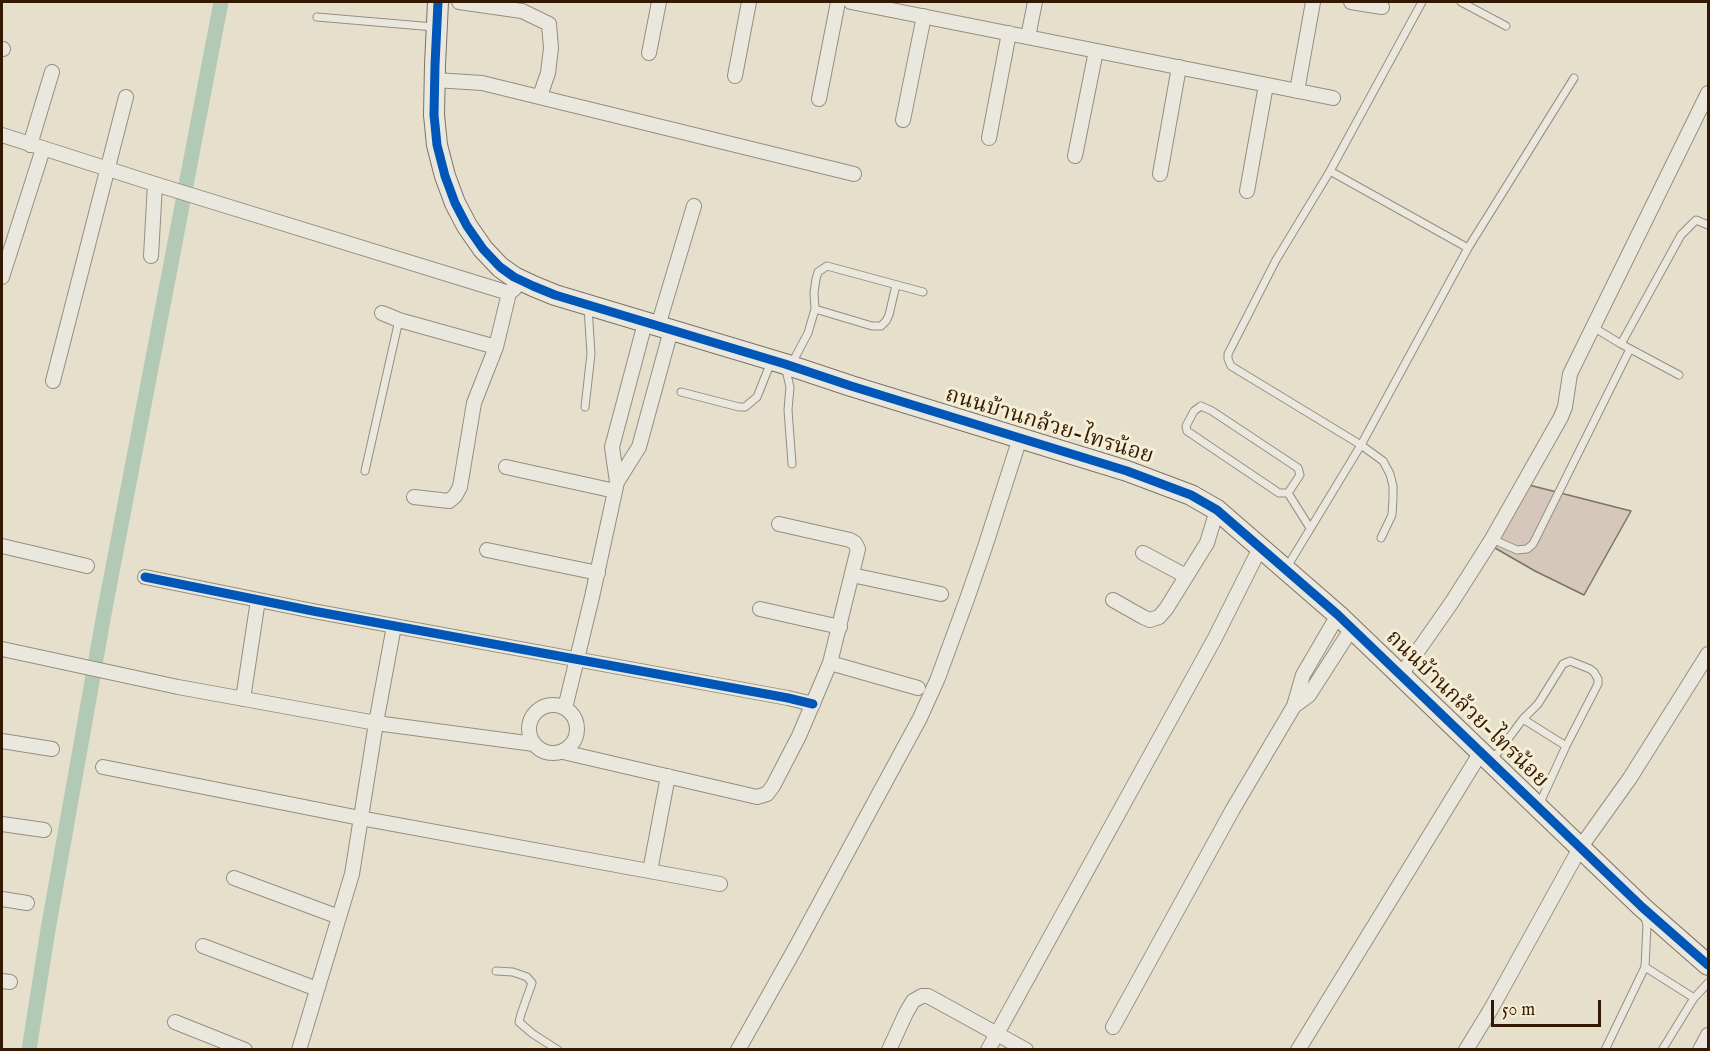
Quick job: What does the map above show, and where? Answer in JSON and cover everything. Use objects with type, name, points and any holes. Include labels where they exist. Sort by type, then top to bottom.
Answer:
[{"type":"street","name":"ถนนบ้านกล้วย-ไทรน้อย","points":[[438,2],[434,116],[437,145],[445,176],[467,226],[483,249],[500,267],[514,277],[516,287],[555,295],[783,363],[1064,450],[1191,495],[1217,510],[1345,622],[1642,907],[1708,965]]},
{"type":"street","points":[[459,2],[522,11],[549,24],[551,48],[548,73],[540,96]]},
{"type":"street","points":[[649,53],[659,2]]},
{"type":"street","points":[[735,76],[749,2]]},
{"type":"street","points":[[819,99],[838,2]]},
{"type":"street","points":[[850,2],[1333,98]]},
{"type":"street","points":[[1028,37],[1035,2]]},
{"type":"street","points":[[1297,91],[1313,2]]},
{"type":"street","points":[[1351,2],[1382,8]]},
{"type":"street","points":[[903,120],[924,16]]},
{"type":"street","points":[[989,138],[1009,33]]},
{"type":"street","points":[[1076,156],[1096,51]]},
{"type":"street","points":[[1160,174],[1179,67]]},
{"type":"street","points":[[2,277],[36,147],[52,72]]},
{"type":"street","points":[[435,80],[482,83],[540,96],[854,174]]},
{"type":"street","points":[[1247,191],[1266,85]]},
{"type":"street","points":[[1401,675],[1492,539],[1561,417],[1565,407],[1570,374],[1708,93]]},
{"type":"street","points":[[53,381],[126,97]]},
{"type":"street","points":[[2,135],[211,201],[516,287],[474,404],[460,487],[449,501],[414,497]]},
{"type":"street","points":[[152,256],[155,184]]},
{"type":"street","points":[[565,708],[616,487],[612,447],[658,326],[694,206]]},
{"type":"street","points":[[382,313],[399,320],[496,347]]},
{"type":"street","points":[[616,487],[639,447],[658,326]]},
{"type":"street","points":[[738,1050],[920,718],[938,678],[970,589],[1020,438]]},
{"type":"street","points":[[506,467],[616,487]]},
{"type":"street","points":[[1113,600],[1150,620],[1159,617],[1207,543],[1217,510]]},
{"type":"street","points":[[563,753],[573,745],[578,733],[577,720],[565,708],[557,705],[544,706],[534,714],[528,726],[530,739],[538,749],[550,754],[563,753],[757,796],[767,794],[774,786],[830,663],[858,549],[854,541],[779,524]]},
{"type":"street","points":[[2,546],[87,566]]},
{"type":"street","points":[[988,1050],[1215,638],[1260,548]]},
{"type":"street","points":[[487,550],[598,573]]},
{"type":"street","points":[[1143,553],[1186,576]]},
{"type":"street","points":[[852,575],[941,594]]},
{"type":"street","points":[[145,577],[813,704]]},
{"type":"street","points":[[243,699],[258,600]]},
{"type":"street","points":[[760,609],[840,627]]},
{"type":"street","points":[[1113,1027],[1233,809],[1294,706],[1303,675],[1345,622]]},
{"type":"street","points":[[299,1050],[352,874],[394,626]]},
{"type":"street","points":[[2,649],[178,687],[376,723],[534,744]]},
{"type":"street","points":[[1466,1050],[1580,848],[1630,778],[1708,654]]},
{"type":"street","points":[[830,663],[918,688]]},
{"type":"street","points":[[2,741],[52,749]]},
{"type":"street","points":[[1298,1050],[1486,756]]},
{"type":"street","points":[[103,767],[360,818],[720,884]]},
{"type":"street","points":[[650,871],[668,776]]},
{"type":"street","points":[[2,824],[44,830]]},
{"type":"street","points":[[234,878],[339,916]]},
{"type":"street","points":[[2,899],[27,903]]},
{"type":"street","points":[[203,946],[317,989]]},
{"type":"street","points":[[889,1050],[913,1001],[922,996],[928,996],[1026,1050]]},
{"type":"street","points":[[175,1022],[244,1050]]},
{"type":"street","points":[[1700,1050],[1708,1035]]},
{"type":"lane","points":[[1381,538],[1392,514],[1393,486],[1383,461],[1361,445],[1231,366],[1228,354],[1276,260],[1330,171],[1422,2]]},
{"type":"lane","points":[[1461,2],[1506,26]]},
{"type":"lane","points":[[317,17],[437,27]]},
{"type":"lane","points":[[1286,570],[1361,445],[1468,248],[1574,78]]},
{"type":"lane","points":[[1330,171],[1468,248]]},
{"type":"lane","points":[[1621,344],[1681,235],[1696,220],[1708,225]]},
{"type":"lane","points":[[681,392],[739,407],[745,406],[757,397],[808,333],[815,309],[816,279],[818,272],[827,266],[923,292]]},
{"type":"lane","points":[[815,309],[872,326],[881,326],[889,315],[897,285]]},
{"type":"lane","points":[[585,407],[591,354],[588,305]]},
{"type":"lane","points":[[365,471],[399,320]]},
{"type":"lane","points":[[1593,327],[1679,375]]},
{"type":"lane","points":[[1492,539],[1517,550],[1527,549],[1533,544],[1630,349]]},
{"type":"lane","points":[[783,363],[790,387],[788,410],[792,464]]},
{"type":"lane","points":[[1205,407],[1298,468],[1300,475],[1288,493],[1279,493],[1187,431],[1186,426],[1197,408],[1205,407]]},
{"type":"lane","points":[[1288,493],[1310,528]]},
{"type":"lane","points":[[1486,756],[1538,704],[1563,664],[1570,662],[1590,669],[1597,676],[1598,684],[1538,806]]},
{"type":"lane","points":[[1523,719],[1566,746]]},
{"type":"lane","points":[[1605,1050],[1645,967],[1647,925],[1642,907]]},
{"type":"lane","points":[[1645,967],[1694,999]]},
{"type":"lane","points":[[496,971],[513,972],[527,977],[532,983],[519,1022],[558,1050]]},
{"type":"lane","points":[[1662,1050],[1694,999],[1708,983]]},
{"type":"building","points":[[1529,485],[1631,511],[1584,595],[1495,548]]},
{"type":"waterway","points":[[29,1050],[104,614],[221,2]]},
{"type":"cycle path","points":[[438,2],[434,115],[437,145],[455,203],[483,249],[500,267],[514,277],[555,295],[1127,471],[1191,495],[1217,510],[1338,615],[1642,907],[1708,965]]},
{"type":"cycle path","points":[[145,577],[313,611],[813,704]]}]
